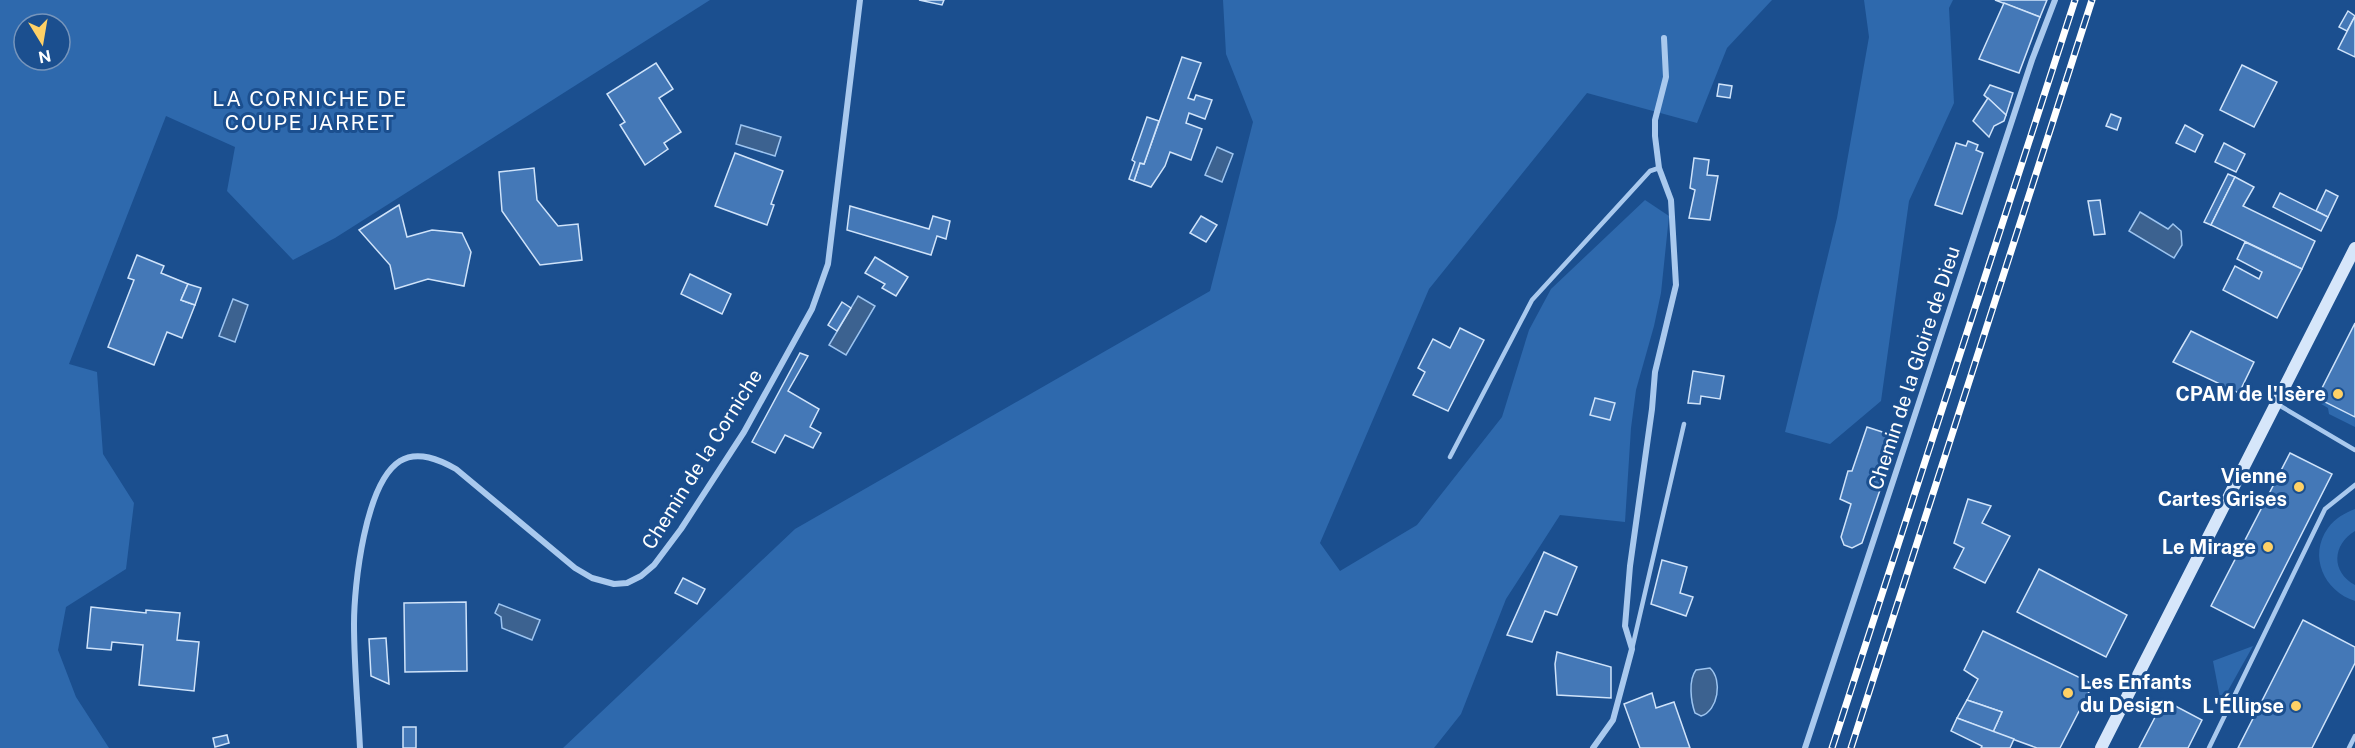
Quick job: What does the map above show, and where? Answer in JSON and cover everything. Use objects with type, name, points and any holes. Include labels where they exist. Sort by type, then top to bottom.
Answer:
[{"type":"main road","points":[[2101,748],[2355,248]]},
{"type":"street","name":"Chemin de la Corniche","points":[[360,748],[354,624],[357,578],[362,548],[379,486],[387,472],[402,460],[416,457],[439,459],[456,469],[575,568],[606,583],[627,583],[641,576],[654,565],[681,529],[744,432],[812,309],[828,264],[860,0]]},
{"type":"street","name":"Chemin de la Gloire de Dieu","points":[[1805,748],[2032,60],[2055,0]]},
{"type":"street","points":[[1593,748],[1613,720],[1632,649],[1625,626],[1630,566],[1655,372],[1676,285],[1671,200],[1659,168],[1655,120],[1666,77],[1664,38]]},
{"type":"lane","points":[[1450,456],[1532,300],[1650,171],[1659,168]]},
{"type":"lane","points":[[2277,404],[2355,450]]},
{"type":"lane","points":[[1632,649],[1684,424]]},
{"type":"lane","points":[[2209,748],[2325,509],[2355,485]]},
{"type":"lane","points":[[2349,748],[2355,736]]},
{"type":"shaded area","points":[[0,0],[710,0],[335,238],[293,260],[227,191],[235,147],[166,116],[69,364],[97,372],[103,454],[134,503],[126,569],[66,607],[58,650],[76,697],[109,748],[0,748]]},
{"type":"shaded area","points":[[1223,0],[1772,0],[1727,48],[1697,123],[1587,93],[1429,289],[1320,543],[1340,571],[1417,525],[1502,417],[1529,330],[1551,289],[1645,200],[1669,216],[1661,293],[1636,390],[1631,428],[1625,522],[1560,515],[1506,599],[1461,714],[1434,748],[563,748],[795,529],[1210,291],[1253,122],[1226,54]]},
{"type":"shaded area","points":[[1864,0],[1953,0],[1949,8],[1954,103],[1909,201],[1881,401],[1830,444],[1785,432],[1837,218],[1869,37]]},
{"type":"shaded area","points":[[741,125],[781,137],[775,156],[736,144]]},
{"type":"shaded area","points":[[1217,147],[1233,154],[1222,182],[1205,175]]},
{"type":"shaded area","points":[[2140,212],[2168,229],[2173,224],[2181,231],[2182,245],[2174,258],[2129,231]]},
{"type":"shaded area","points":[[858,296],[875,306],[846,355],[829,345]]},
{"type":"shaded area","points":[[233,299],[248,305],[235,342],[219,336]]},
{"type":"shaded area","points":[[2317,398],[2355,417],[2355,427],[2329,414],[2328,408],[2316,401]]},
{"type":"shaded area","points":[[2355,509],[2355,531],[2342,544],[2337,558],[2342,573],[2355,585],[2355,601],[2344,596],[2328,581],[2322,571],[2319,550],[2322,539],[2331,524],[2340,516]]},
{"type":"shaded area","points":[[499,604],[540,620],[532,640],[502,628],[501,617],[495,613]]},
{"type":"shaded area","points":[[2253,646],[2221,703],[2213,661]]},
{"type":"shaded area","points":[[1710,668],[1716,680],[1717,695],[1711,708],[1701,716],[1695,713],[1691,691],[1692,679],[1696,670]]},
{"type":"building","points":[[919,0],[944,0],[942,5]]},
{"type":"building","points":[[1995,0],[2047,0],[2040,17]]},
{"type":"building","points":[[2004,3],[2040,17],[2019,73],[1979,59]]},
{"type":"building","points":[[2348,11],[2355,16],[2347,31],[2339,27]]},
{"type":"building","points":[[2355,16],[2355,57],[2338,49]]},
{"type":"building","points":[[1182,57],[1201,63],[1188,98],[1194,100],[1196,95],[1212,100],[1205,119],[1189,113],[1186,123],[1202,129],[1191,160],[1170,152],[1165,166],[1151,187],[1134,181],[1140,163],[1144,164]]},
{"type":"building","points":[[656,63],[673,89],[659,98],[681,132],[664,143],[668,149],[645,165],[620,125],[625,122],[607,94]]},
{"type":"building","points":[[2242,65],[2277,82],[2254,127],[2220,110]]},
{"type":"building","points":[[1719,84],[1732,86],[1730,98],[1717,96]]},
{"type":"building","points":[[1990,85],[2013,93],[2006,115],[1984,95]]},
{"type":"building","points":[[1988,98],[2006,115],[2004,121],[1994,126],[1989,137],[1973,121]]},
{"type":"building","points":[[2111,114],[2121,118],[2117,130],[2106,126]]},
{"type":"building","points":[[1147,117],[1159,121],[1144,164],[1140,163],[1134,181],[1129,179],[1135,162],[1132,160]]},
{"type":"building","points":[[2185,125],[2203,135],[2195,152],[2176,143]]},
{"type":"building","points":[[1968,141],[1978,145],[1976,150],[1983,153],[1962,214],[1935,205],[1956,143],[1966,146]]},
{"type":"building","points":[[2224,143],[2245,154],[2236,172],[2215,162]]},
{"type":"building","points":[[735,153],[783,171],[771,204],[774,205],[767,225],[715,206]]},
{"type":"building","points":[[1694,158],[1709,160],[1707,175],[1718,176],[1710,220],[1689,218],[1695,190],[1690,188]]},
{"type":"building","points":[[534,168],[537,200],[558,226],[578,224],[582,260],[540,265],[502,211],[499,172]]},
{"type":"building","points":[[2228,174],[2235,177],[2211,225],[2204,222]]},
{"type":"building","points":[[2235,177],[2254,187],[2243,206],[2315,241],[2302,269],[2211,225]]},
{"type":"building","points":[[2326,190],[2338,196],[2328,217],[2316,211]]},
{"type":"building","points":[[2280,193],[2328,217],[2321,231],[2273,207]]},
{"type":"building","points":[[2100,200],[2105,234],[2094,235],[2088,201]]},
{"type":"building","points":[[399,205],[407,237],[432,230],[462,233],[471,252],[464,286],[428,279],[395,289],[390,265],[359,230]]},
{"type":"building","points":[[850,206],[929,229],[933,216],[950,221],[946,239],[937,236],[931,255],[847,230]]},
{"type":"building","points":[[1201,216],[1217,225],[1206,242],[1190,233]]},
{"type":"building","points":[[2245,242],[2302,269],[2277,318],[2223,290],[2235,266],[2259,279],[2262,272],[2237,259]]},
{"type":"building","points":[[137,255],[164,266],[161,273],[188,284],[181,300],[195,305],[182,338],[167,332],[154,365],[108,347],[134,280],[128,278]]},
{"type":"building","points":[[875,257],[908,277],[896,296],[882,288],[885,284],[865,273]]},
{"type":"building","points":[[690,274],[731,294],[722,314],[681,294]]},
{"type":"building","points":[[188,284],[201,288],[195,305],[181,300]]},
{"type":"building","points":[[842,302],[851,308],[837,331],[828,325]]},
{"type":"building","points":[[2355,323],[2355,417],[2317,398]]},
{"type":"building","points":[[1460,328],[1484,340],[1448,411],[1413,395],[1425,372],[1418,368],[1433,339],[1450,348]]},
{"type":"building","points":[[2191,331],[2254,362],[2239,393],[2173,362]]},
{"type":"building","points":[[800,353],[808,356],[788,391],[819,409],[810,427],[821,433],[813,448],[785,435],[775,453],[752,442]]},
{"type":"building","points":[[1693,371],[1724,376],[1720,399],[1701,396],[1700,404],[1688,403]]},
{"type":"building","points":[[1595,398],[1615,403],[1610,420],[1590,415]]},
{"type":"building","points":[[1867,427],[1898,437],[1862,543],[1852,548],[1844,545],[1841,537],[1851,504],[1840,499],[1848,471],[1852,471]]},
{"type":"building","name":"Le Mirage","points":[[2290,453],[2332,474],[2254,628],[2211,606]]},
{"type":"building","points":[[1968,499],[1991,506],[1982,523],[2010,536],[1985,583],[1954,568],[1964,548],[1954,543]]},
{"type":"building","points":[[1544,552],[1577,567],[1557,615],[1545,611],[1532,642],[1507,635]]},
{"type":"building","points":[[1662,560],[1687,567],[1680,593],[1693,597],[1686,616],[1651,604]]},
{"type":"building","points":[[2039,569],[2127,615],[2106,657],[2017,612]]},
{"type":"building","points":[[683,578],[705,589],[697,604],[675,593]]},
{"type":"building","points":[[466,602],[467,671],[405,672],[404,603]]},
{"type":"building","points":[[91,607],[146,613],[146,610],[180,613],[177,640],[199,642],[194,691],[139,685],[143,645],[112,642],[111,650],[87,648]]},
{"type":"building","name":"L'Éllipse","points":[[2303,620],[2355,647],[2355,663],[2312,748],[2238,748]]},
{"type":"building","points":[[1983,631],[2093,684],[2060,748],[2037,748],[1993,732],[2002,712],[1967,700],[1978,679],[1964,670]]},
{"type":"building","points":[[386,638],[389,684],[371,676],[369,639]]},
{"type":"building","points":[[1557,652],[1611,667],[1611,698],[1557,695],[1555,664]]},
{"type":"building","points":[[1652,693],[1656,708],[1674,702],[1690,748],[1640,748],[1624,704]]},
{"type":"building","points":[[1967,700],[2002,712],[1993,732],[1957,718]]},
{"type":"building","points":[[2164,700],[2202,720],[2188,748],[2139,748]]},
{"type":"building","points":[[1957,718],[2014,739],[2010,748],[1981,748],[1982,746],[1951,731]]},
{"type":"building","points":[[403,727],[416,727],[416,748],[403,748]]},
{"type":"building","points":[[227,735],[229,743],[215,747],[213,738]]},
{"type":"railway","points":[[1832,748],[2075,0]]},
{"type":"railway","points":[[1851,748],[2092,0]]},
{"type":"place","name":"CPAM de l'Isère","points":[[2338,394]]},
{"type":"place","name":"Vienne Cartes Grises","points":[[2299,487]]},
{"type":"place","name":"Le Mirage","points":[[2268,547]]},
{"type":"place","name":"Les Enfants du Design","points":[[2068,693]]},
{"type":"place","name":"L'Éllipse","points":[[2296,706]]},
{"type":"district","name":"LA CORNICHE DE COUPE JARRET","points":[[310,110]]}]
